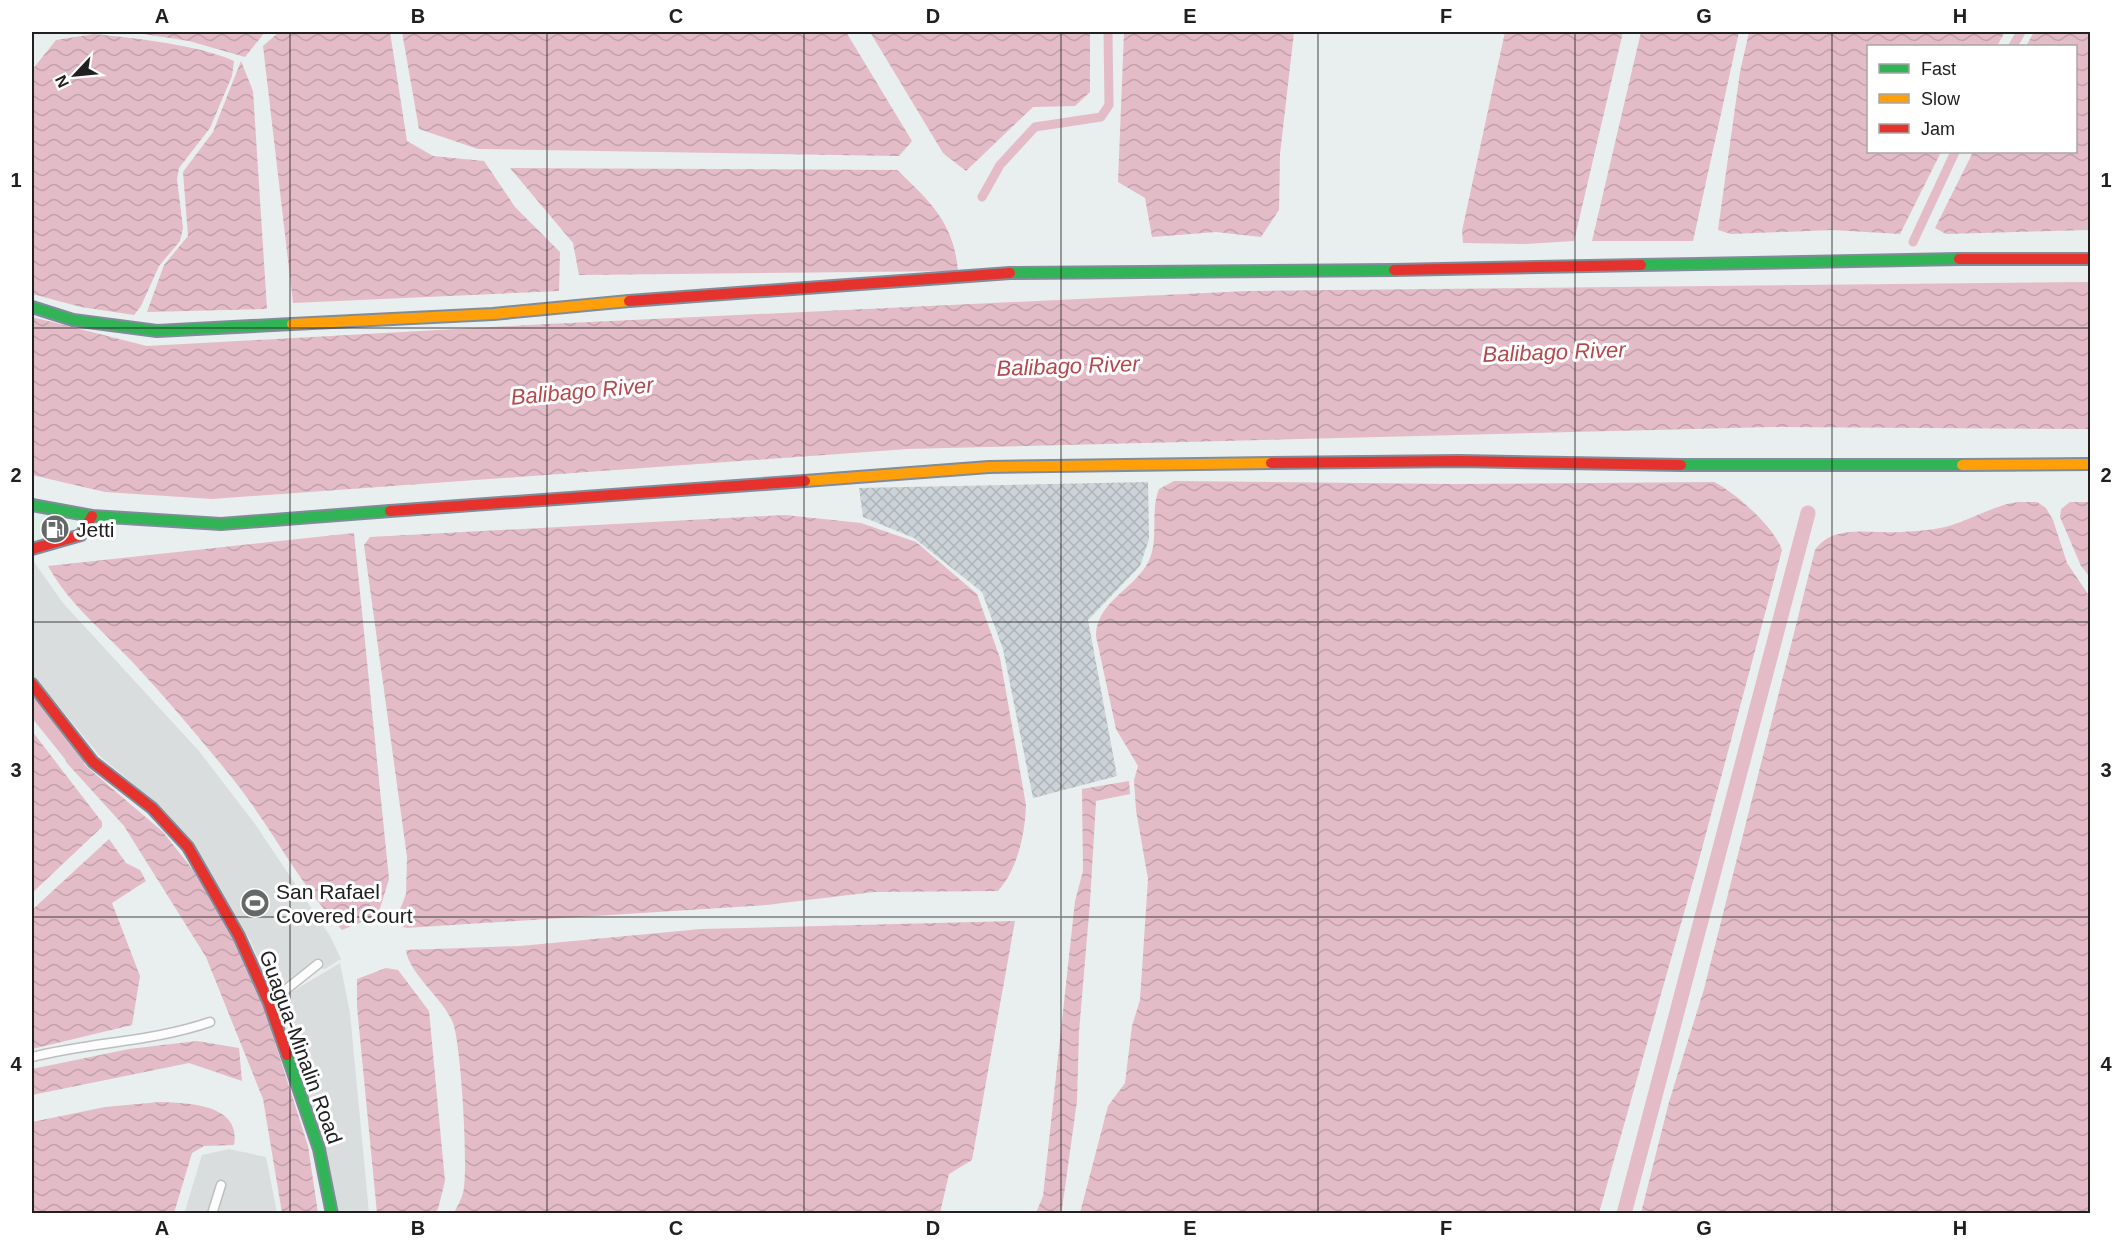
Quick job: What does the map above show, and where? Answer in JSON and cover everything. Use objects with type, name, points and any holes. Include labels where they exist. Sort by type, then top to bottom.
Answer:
[{"type":"street","points":[[32,307],[73,320],[157,331],[493,314],[730,292],[967,274],[1105,270],[1451,270],[1881,260],[2091,259]]},
{"type":"street","points":[[32,505],[92,516],[193,524],[246,524],[989,467],[1460,461],[1722,466],[2091,464]]},
{"type":"street","points":[[32,549],[81,535],[92,516]]},
{"type":"street","name":"Guagua-Minalin Road","points":[[32,684],[93,762],[152,808],[188,847],[239,936],[269,1003],[319,1149],[332,1214]]},
{"type":"street","points":[[269,1003],[318,964]]},
{"type":"street","points":[[32,1057],[66,1048],[165,1036],[210,1022]]},
{"type":"street","points":[[212,1214],[221,1185]]},
{"type":"shaded area","points":[[1148,482],[1149,539],[1140,566],[1088,620],[1117,776],[1033,798],[1003,649],[982,592],[914,538],[863,517],[859,488]]},
{"type":"shaded area","name":"Jetti","points":[[32,512],[76,521],[77,530],[32,542]]},
{"type":"shaded area","points":[[32,559],[63,603],[199,751],[255,824],[330,936],[341,959],[325,969],[317,968],[274,995],[250,940],[197,852],[158,805],[100,756],[32,674]]},
{"type":"shaded area","points":[[340,963],[350,1013],[369,1213],[337,1213],[323,1146],[278,1000]]},
{"type":"shaded area","points":[[229,1149],[266,1157],[277,1213],[184,1214],[202,1155]]},
{"type":"water","points":[[131,32],[265,32],[245,57],[189,41]]},
{"type":"water","points":[[279,32],[390,32],[407,141],[433,156],[484,161],[515,207],[560,252],[559,291],[293,303],[263,46]]},
{"type":"water","points":[[402,32],[846,32],[912,141],[899,156],[478,149],[419,129]]},
{"type":"water","points":[[870,32],[1090,32],[1090,92],[1075,106],[1033,107],[966,171],[943,153]]},
{"type":"water","points":[[1124,32],[1294,32],[1280,154],[1279,210],[1261,237],[1216,232],[1152,237],[1145,198],[1118,182]]},
{"type":"water","points":[[1505,32],[1623,32],[1574,241],[1526,244],[1463,243],[1462,231]]},
{"type":"water","points":[[1641,32],[1739,32],[1693,241],[1592,241]]},
{"type":"water","points":[[1749,32],[2005,32],[1998,45],[1867,45],[1867,153],[1940,153],[1900,234],[1832,230],[1731,234],[1718,230],[1740,72]]},
{"type":"water","points":[[2034,32],[2090,32],[2090,230],[1946,234],[1935,228],[1972,153],[2077,153],[2077,45],[2027,45]]},
{"type":"water","points":[[94,34],[185,46],[234,61],[232,76],[210,128],[179,168],[177,179],[183,228],[180,241],[159,266],[141,306],[134,315],[81,307],[32,294],[32,70],[56,40]]},
{"type":"water","points":[[241,61],[253,91],[267,309],[147,312],[164,265],[188,236],[183,172],[213,132]]},
{"type":"water","points":[[510,168],[897,170],[930,203],[946,226],[956,254],[958,271],[579,275],[573,243]]},
{"type":"water","name":"Balibago River","points":[[2090,282],[2090,429],[1772,427],[908,449],[212,499],[105,492],[32,475],[32,317],[147,346],[548,324],[1248,291]]},
{"type":"water","points":[[1174,481],[1454,484],[1714,482],[1753,511],[1778,541],[1782,550],[1697,867],[1599,1213],[1080,1213],[1108,1106],[1125,1083],[1132,1026],[1140,1000],[1148,879],[1136,810],[1134,780],[1138,766],[1116,729],[1096,636],[1097,625],[1108,606],[1146,566],[1153,548],[1156,498],[1159,489]]},
{"type":"water","points":[[2018,502],[2037,502],[2046,508],[2053,520],[2067,563],[2090,597],[2090,1213],[1641,1213],[1669,1102],[1704,989],[1815,550],[1832,536],[1842,533],[1901,532],[1940,528]]},
{"type":"water","points":[[2070,502],[2090,502],[2090,577],[2081,566],[2060,517],[2061,509]]},
{"type":"water","points":[[785,515],[861,523],[916,542],[977,594],[1000,658],[1026,805],[1019,850],[1011,872],[998,891],[874,892],[766,905],[406,928],[395,923],[406,894],[407,857],[364,545],[370,537]]},
{"type":"water","points":[[354,533],[389,879],[378,915],[342,930],[312,894],[233,779],[187,723],[78,607],[48,566]]},
{"type":"water","points":[[32,731],[102,822],[102,827],[32,893]]},
{"type":"water","points":[[64,742],[87,767],[163,832],[193,870],[245,958],[267,1017],[308,1146],[318,1213],[282,1213],[263,1099],[206,957],[124,826],[66,762]]},
{"type":"water","points":[[1129,781],[1130,794],[1096,801],[1079,1032],[1077,1101],[1062,1209],[1060,1213],[1036,1213],[1043,1196],[1075,901],[1083,871],[1082,789]]},
{"type":"water","points":[[109,839],[126,863],[140,870],[146,881],[112,903],[140,976],[132,1025],[32,1049],[32,910]]},
{"type":"water","points":[[1015,921],[972,1160],[949,1174],[940,1213],[454,1213],[463,1193],[465,1180],[465,1135],[456,1035],[448,1014],[413,968],[406,950],[520,946],[701,929]]},
{"type":"water","points":[[386,968],[398,970],[429,1011],[445,1181],[438,1209],[434,1213],[377,1213],[357,1007],[357,979]]},
{"type":"water","points":[[197,1041],[239,1048],[242,1081],[189,1063],[32,1095],[32,1069],[129,1049]]},
{"type":"water","points":[[160,1102],[184,1103],[210,1108],[230,1121],[234,1131],[234,1145],[204,1146],[192,1153],[174,1213],[32,1213],[32,1122],[105,1107]]},
{"type":"waterway","points":[[982,197],[1000,165],[1035,127],[1101,117],[1109,105],[1108,32]]},
{"type":"waterway","points":[[2014,45],[2021,32]]},
{"type":"waterway","points":[[1913,242],[1955,153]]},
{"type":"waterway","points":[[1624,1214],[1808,513]]},
{"type":"waterway","points":[[32,706],[77,762]]},
{"type":"traffic: fast","points":[[1641,265],[1959,259]]},
{"type":"traffic: fast","points":[[1010,273],[1394,270]]},
{"type":"traffic: fast","points":[[32,307],[73,320],[157,331],[292,324]]},
{"type":"traffic: fast","points":[[1681,465],[1962,465]]},
{"type":"traffic: fast","points":[[32,505],[92,516],[221,524],[390,511]]},
{"type":"traffic: fast","points":[[287,1055],[319,1149],[332,1214]]},
{"type":"traffic: slow","points":[[292,324],[493,314],[629,301]]},
{"type":"traffic: slow","points":[[805,481],[989,467],[1271,463]]},
{"type":"traffic: slow","points":[[1962,465],[2090,464]]},
{"type":"traffic: jam","points":[[1959,259],[2090,259]]},
{"type":"traffic: jam","points":[[1394,270],[1641,265]]},
{"type":"traffic: jam","points":[[629,301],[1010,273]]},
{"type":"traffic: jam","points":[[1271,463],[1459,461],[1681,465]]},
{"type":"traffic: jam","points":[[390,511],[805,481]]},
{"type":"traffic: jam","points":[[32,549],[81,535],[92,516]]},
{"type":"traffic: jam","points":[[32,684],[93,762],[152,808],[188,847],[239,936],[269,1003],[287,1055]]},
{"type":"place","name":"Jetti","points":[[55,529]]},
{"type":"place","name":"San Rafael Covered Court","points":[[255,903]]}]
